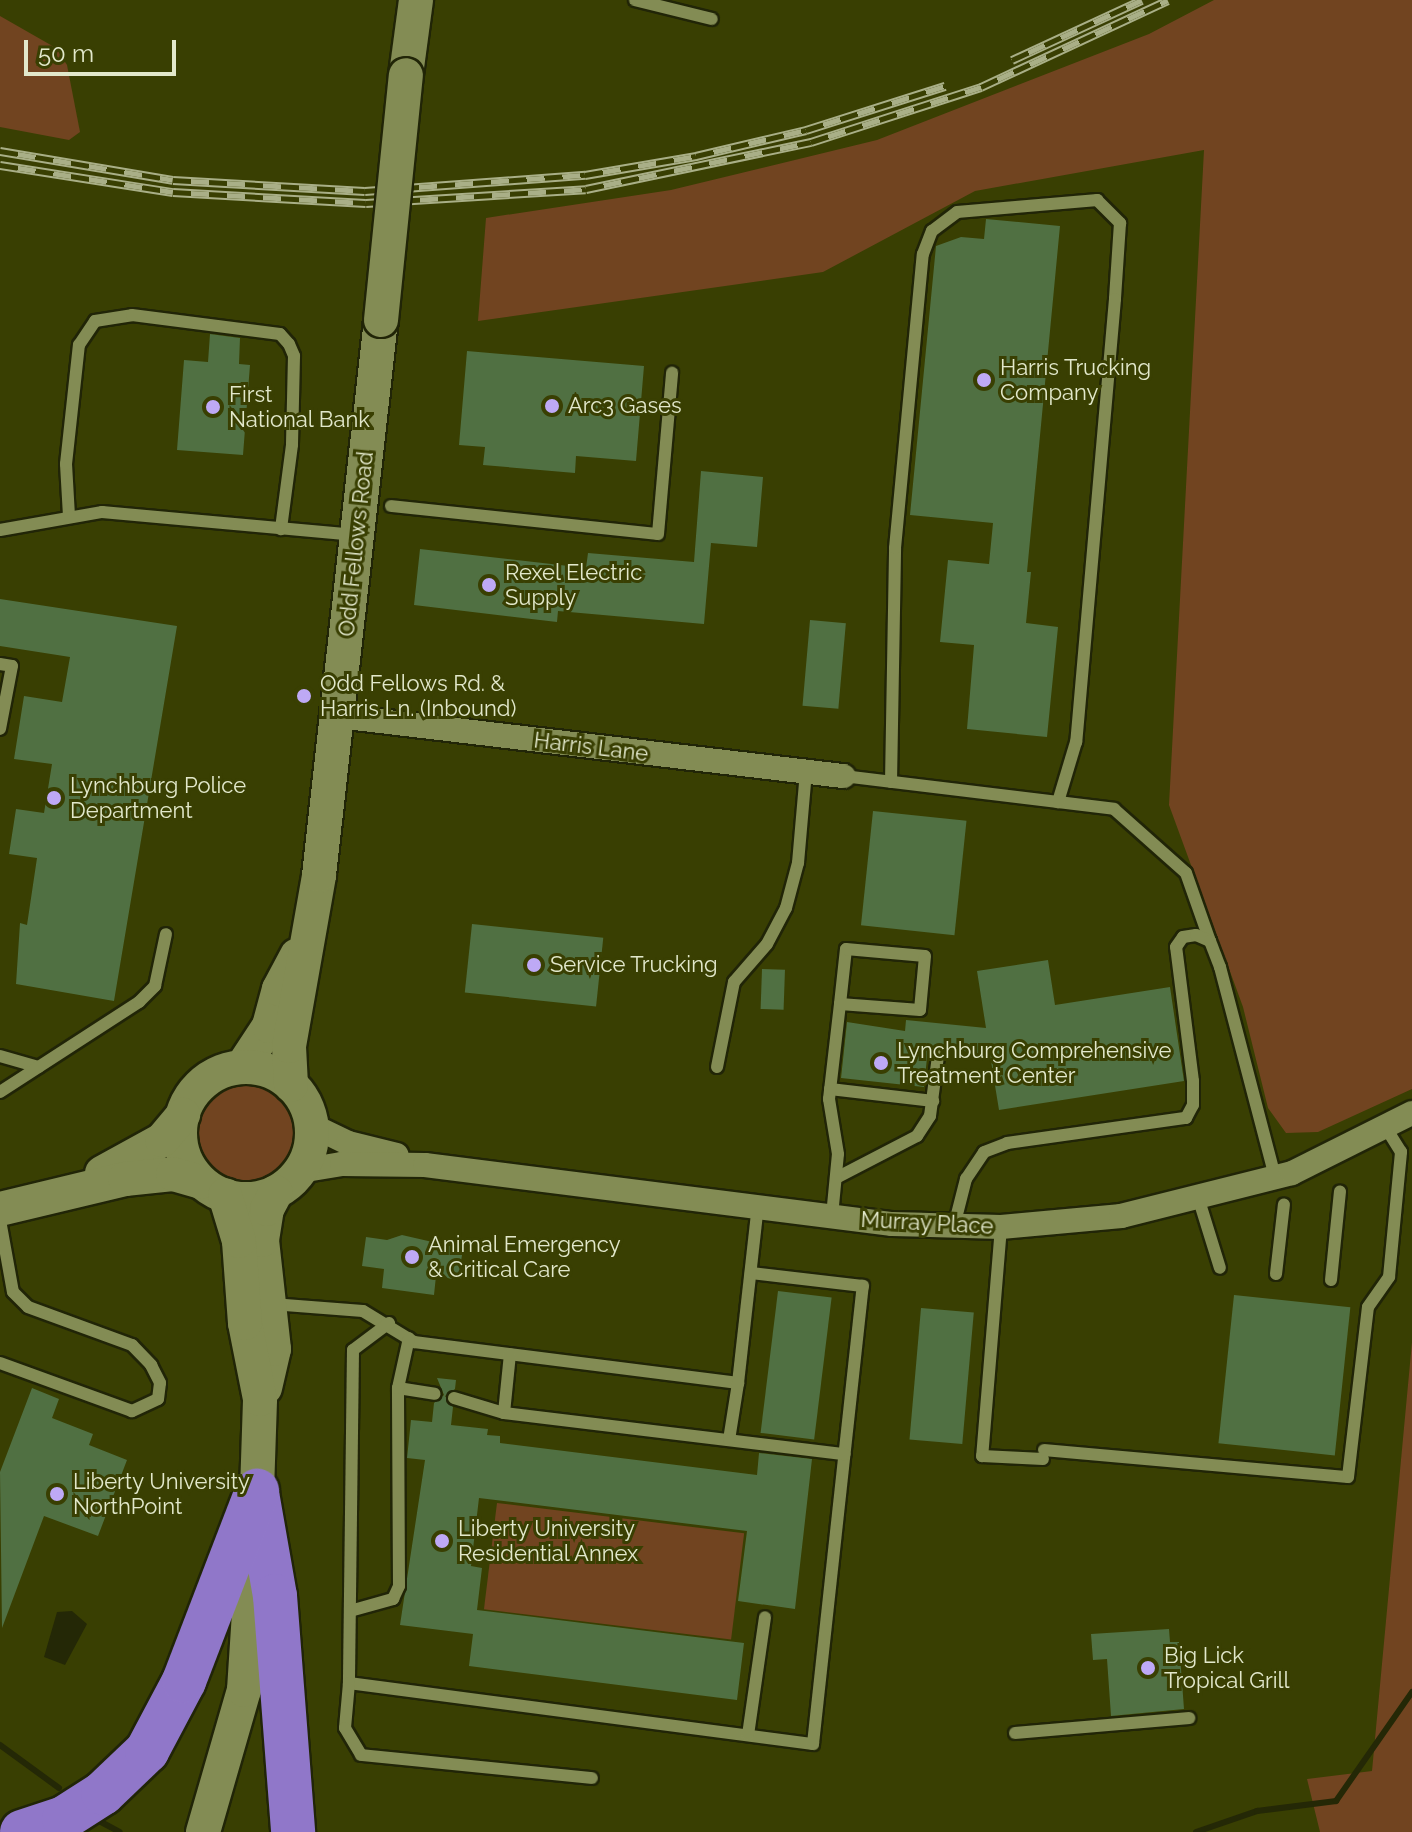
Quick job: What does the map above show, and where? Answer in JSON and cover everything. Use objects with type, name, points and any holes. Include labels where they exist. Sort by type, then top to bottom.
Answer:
[{"type":"highway","points":[[22,1832],[64,1818],[103,1793],[147,1751],[184,1681],[257,1491]]},
{"type":"highway","points":[[257,1491],[275,1596],[293,1832]]},
{"type":"main road","name":"Odd Fellows Road","points":[[291,1085],[287,1065],[299,1004],[303,944],[319,875],[416,0]]},
{"type":"main road","name":"Odd Fellows Road","points":[[242,1067],[269,1026],[279,989],[303,944]]},
{"type":"main road","points":[[70,1190],[145,1151],[173,1130],[205,1082],[242,1067],[268,1071],[291,1085],[311,1125],[312,1141],[288,1182],[267,1209],[262,1240],[272,1304],[274,1349],[260,1399]]},
{"type":"main road","points":[[183,1115],[184,1155],[213,1188],[239,1241],[245,1323],[260,1399],[244,1690],[234,1739],[203,1832]]},
{"type":"main road","points":[[0,1209],[70,1190],[173,1174],[245,1200],[288,1182]]},
{"type":"street","name":"Harris Lane","points":[[338,716],[843,776]]},
{"type":"street","name":"Murray Place","points":[[288,1182],[342,1164],[425,1165],[832,1216],[1001,1227],[1121,1216],[1275,1177],[1386,1128],[1412,1113]]},
{"type":"street","name":"Murray Place","points":[[311,1125],[348,1143],[425,1165]]},
{"type":"lane","points":[[635,0],[712,19]]},
{"type":"lane","points":[[891,782],[895,548],[923,254],[932,231],[957,212],[1097,200],[1120,223],[1076,742],[1058,802]]},
{"type":"lane","points":[[69,516],[66,464],[79,345],[95,321],[132,315],[280,334],[294,356],[292,445],[281,529]]},
{"type":"lane","points":[[391,506],[658,534],[672,373]]},
{"type":"lane","points":[[0,530],[102,512],[356,535]]},
{"type":"lane","points":[[0,664],[12,666],[0,729]]},
{"type":"lane","points":[[717,1067],[734,982],[767,944],[786,908],[798,863],[806,772]]},
{"type":"lane","points":[[843,776],[1114,809],[1186,873],[1210,941],[1275,1177]]},
{"type":"lane","points":[[0,1092],[155,986],[166,934]]},
{"type":"lane","points":[[954,1226],[966,1179],[984,1152],[1007,1143],[1186,1118],[1193,1105],[1193,1081],[1176,947],[1183,937],[1196,935],[1210,941]]},
{"type":"lane","points":[[832,1216],[838,1177],[830,1089],[846,949],[925,956],[920,1010],[840,1004]]},
{"type":"lane","points":[[0,1056],[38,1067]]},
{"type":"lane","points":[[838,1177],[917,1136],[930,1116],[938,1056]]},
{"type":"lane","points":[[830,1089],[933,1101]]},
{"type":"lane","points":[[1001,1227],[982,1456],[1043,1454],[1348,1477],[1368,1307],[1389,1277],[1401,1152],[1386,1128]]},
{"type":"lane","points":[[1331,1280],[1340,1191]]},
{"type":"lane","points":[[1198,1197],[1220,1268]]},
{"type":"lane","points":[[1276,1274],[1284,1204]]},
{"type":"lane","points":[[729,1440],[758,1206]]},
{"type":"lane","points":[[0,1220],[13,1292],[28,1307],[132,1345],[151,1365],[160,1383],[158,1399],[132,1411],[0,1363]]},
{"type":"lane","points":[[349,1683],[813,1744],[863,1286],[751,1273]]},
{"type":"lane","points":[[272,1304],[363,1311],[389,1323],[409,1338],[738,1383]]},
{"type":"lane","points":[[389,1323],[353,1350],[349,1683],[345,1728],[361,1755],[592,1778]]},
{"type":"lane","points":[[350,1611],[393,1599],[399,1586],[398,1388],[409,1338]]},
{"type":"lane","points":[[504,1413],[510,1354]]},
{"type":"lane","points":[[398,1388],[435,1394]]},
{"type":"lane","points":[[454,1398],[504,1413],[845,1454]]},
{"type":"lane","points":[[748,1735],[765,1617]]},
{"type":"lane","points":[[1015,1733],[1189,1718]]},
{"type":"shaded area","points":[[1214,0],[1412,0],[1412,1089],[1318,1132],[1286,1133],[1268,1108],[1243,1007],[1169,805],[1204,150],[975,191],[823,272],[478,321],[486,218],[671,190],[877,140],[1149,34]]},
{"type":"shaded area","points":[[0,16],[56,48],[67,65],[80,132],[69,140],[0,127]]},
{"type":"shaded area","points":[[247,1085],[265,1088],[281,1099],[292,1115],[295,1133],[292,1151],[281,1167],[265,1178],[247,1181],[229,1178],[213,1167],[202,1151],[199,1133],[202,1115],[213,1099],[229,1088]]},
{"type":"shaded area","points":[[1412,1342],[1412,1832],[1320,1832],[1307,1779],[1372,1771]]},
{"type":"shaded area","points":[[497,1503],[744,1533],[731,1640],[484,1609]]},
{"type":"shaded area","points":[[72,1611],[87,1624],[65,1665],[44,1657],[57,1612]]},
{"type":"building","name":"Harris Trucking Company","points":[[986,219],[1060,226],[1027,572],[1031,572],[1026,623],[1058,627],[1047,737],[967,729],[974,645],[940,642],[948,560],[989,564],[993,523],[910,515],[936,246],[961,237],[984,239]]},
{"type":"building","name":"First National Bank","points":[[210,334],[240,338],[239,364],[250,365],[243,455],[177,450],[184,360],[208,362]]},
{"type":"building","name":"Arc3 Gases","points":[[467,351],[644,366],[636,461],[576,456],[575,473],[483,465],[485,447],[459,445]]},
{"type":"building","points":[[701,471],[763,477],[757,547],[711,543],[704,624],[558,611],[557,622],[414,605],[420,549],[586,568],[588,553],[694,562]]},
{"type":"building","points":[[0,599],[177,626],[114,1001],[16,984],[20,923],[27,925],[37,858],[9,854],[16,809],[44,813],[52,764],[14,759],[24,696],[62,702],[70,657],[0,646]]},
{"type":"building","points":[[810,620],[846,623],[838,709],[803,706]]},
{"type":"building","points":[[873,811],[966,821],[954,935],[861,925]]},
{"type":"building","name":"Service Trucking","points":[[472,924],[603,938],[596,1006],[465,993]]},
{"type":"building","points":[[1048,960],[1055,1005],[1170,987],[1184,1081],[999,1110],[990,1055],[938,1047],[928,1048],[924,1087],[841,1078],[847,1022],[905,1031],[906,1020],[986,1028],[977,971]]},
{"type":"building","points":[[762,969],[785,970],[784,1010],[761,1009]]},
{"type":"building","name":"Animal Emergency & Critical Care","points":[[402,1235],[463,1249],[458,1280],[436,1276],[434,1295],[382,1288],[384,1269],[362,1266],[366,1237],[387,1240]]},
{"type":"building","points":[[778,1291],[832,1298],[814,1440],[761,1433]]},
{"type":"building","points":[[1234,1295],[1350,1307],[1335,1455],[1218,1443]]},
{"type":"building","points":[[921,1308],[974,1313],[962,1444],[909,1439]]},
{"type":"building","name":"Liberty University Residential Annex","points":[[437,1378],[456,1380],[455,1389],[445,1396],[453,1407],[451,1425],[488,1429],[487,1435],[500,1436],[500,1443],[757,1475],[759,1453],[812,1459],[795,1609],[738,1601],[747,1531],[479,1498],[471,1566],[482,1568],[477,1610],[744,1643],[737,1700],[469,1666],[473,1634],[400,1625],[425,1460],[407,1458],[411,1420],[432,1422],[434,1403],[444,1395]]},
{"type":"building","name":"Liberty University NorthPoint","points":[[32,1388],[59,1399],[52,1418],[93,1434],[89,1445],[127,1460],[98,1536],[44,1516],[2,1628],[0,1472]]},
{"type":"building","name":"Big Lick Tropical Grill","points":[[1169,1629],[1170,1642],[1179,1642],[1184,1709],[1111,1716],[1107,1659],[1093,1660],[1091,1634]]},
{"type":"waterway","points":[[1196,1832],[1257,1811],[1336,1801],[1412,1692]]},
{"type":"waterway","points":[[0,1745],[59,1788]]},
{"type":"waterway","points":[[101,1822],[120,1832]]},
{"type":"railway","points":[[1012,60],[1142,0]]},
{"type":"railway","points":[[0,165],[173,192],[366,203],[586,189],[811,142],[981,87],[1168,0]]},
{"type":"railway","points":[[0,151],[173,180],[365,191],[585,175],[696,156],[806,130],[945,86]]},
{"type":"place","name":"Harris Trucking Company","points":[[984,380]]},
{"type":"place","name":"Arc3 Gases","points":[[552,406]]},
{"type":"place","name":"First National Bank","points":[[213,407]]},
{"type":"place","name":"Rexel Electric Supply","points":[[489,585]]},
{"type":"place","name":"Odd Fellows Rd. & Harris Ln. (Inbound)","points":[[304,696]]},
{"type":"place","name":"Lynchburg Police Department","points":[[54,798]]},
{"type":"place","name":"Service Trucking","points":[[534,965]]},
{"type":"place","name":"Lynchburg Comprehensive Treatment Center","points":[[881,1063]]},
{"type":"place","name":"Animal Emergency & Critical Care","points":[[412,1257]]},
{"type":"place","name":"Liberty University NorthPoint","points":[[57,1494]]},
{"type":"place","name":"Liberty University Residential Annex","points":[[442,1541]]},
{"type":"place","name":"Big Lick Tropical Grill","points":[[1148,1668]]}]
